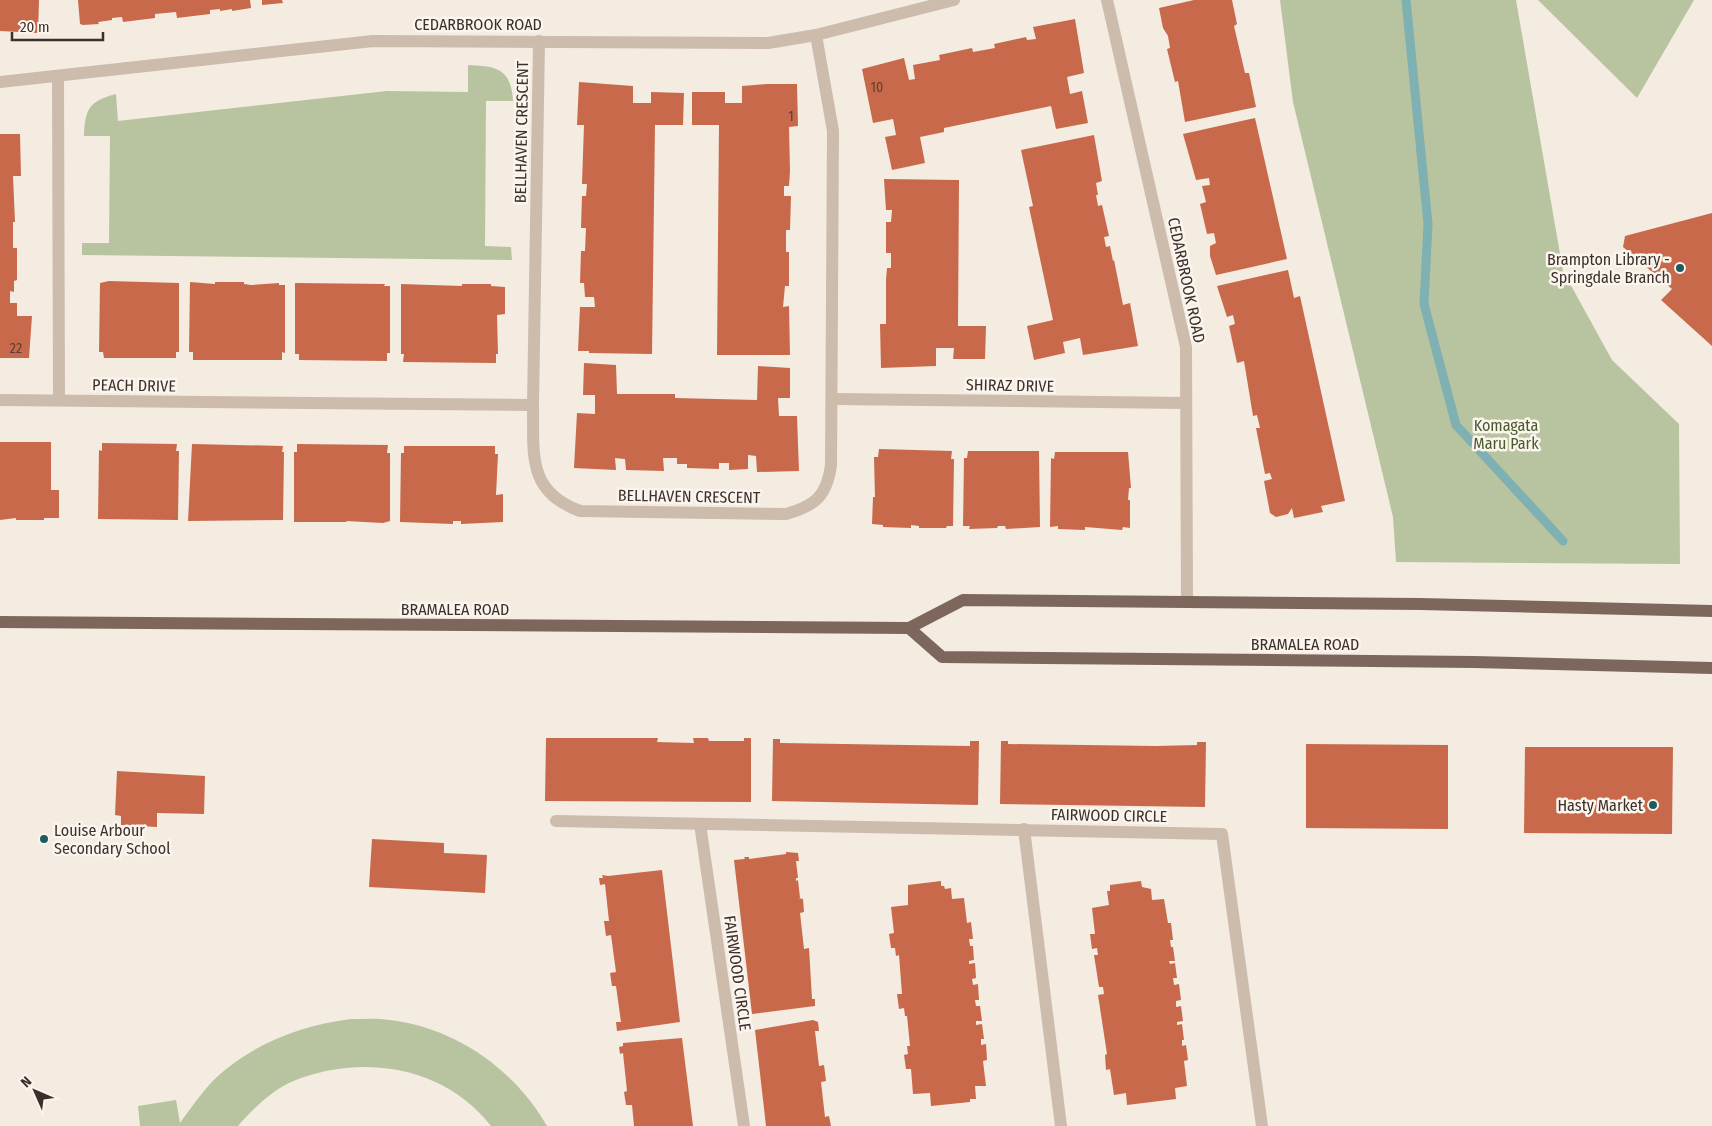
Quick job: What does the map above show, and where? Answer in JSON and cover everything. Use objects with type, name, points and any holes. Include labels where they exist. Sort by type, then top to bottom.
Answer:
[{"type":"main road","name":"BRAMALEA ROAD","points":[[0,622],[909,628],[963,600],[1421,604],[1712,611]]},
{"type":"main road","name":"BRAMALEA ROAD","points":[[909,628],[942,657],[1474,662],[1712,668]]},
{"type":"street","name":"CEDARBROOK ROAD","points":[[0,82],[373,41],[768,43],[816,35],[954,0]]},
{"type":"street","name":"CEDARBROOK ROAD","points":[[1107,0],[1186,347],[1187,602]]},
{"type":"street","name":"BELLHAVEN CRESCENT","points":[[539,41],[533,405],[534,461],[538,479],[549,494],[563,505],[580,511],[786,514],[803,510],[815,502],[823,493],[829,480],[833,399],[833,131],[816,35]]},
{"type":"street","points":[[58,76],[59,400]]},
{"type":"street","name":"SHIRAZ DRIVE","points":[[833,399],[1186,403]]},
{"type":"street","name":"PEACH DRIVE","points":[[0,400],[533,405]]},
{"type":"street","name":"FAIRWOOD CIRCLE","points":[[556,821],[1222,834],[1262,1126]]},
{"type":"street","name":"FAIRWOOD CIRCLE","points":[[700,824],[744,1126]]},
{"type":"street","points":[[1024,829],[1061,1126]]},
{"type":"green space","name":"Komagata Maru Park","points":[[1280,0],[1516,0],[1563,271],[1612,360],[1679,424],[1680,564],[1396,562],[1393,517],[1293,102]]},
{"type":"green space","points":[[1538,0],[1694,0],[1637,98]]},
{"type":"green space","points":[[468,65],[494,68],[501,71],[506,76],[512,90],[513,101],[486,101],[485,246],[511,247],[512,260],[82,255],[82,243],[109,243],[110,136],[84,136],[87,113],[94,103],[100,100],[116,94],[118,121],[387,91],[468,92]]},
{"type":"green space","points":[[351,1019],[385,1019],[414,1025],[438,1032],[460,1042],[481,1055],[518,1087],[547,1126],[491,1126],[472,1105],[449,1089],[425,1078],[399,1070],[372,1067],[344,1068],[317,1073],[291,1082],[269,1096],[238,1126],[140,1126],[138,1106],[176,1100],[180,1123],[212,1082],[239,1059],[269,1042],[301,1030]]},
{"type":"building","points":[[0,0],[39,0],[38,33],[0,31]]},
{"type":"building","points":[[78,0],[250,0],[251,8],[232,11],[232,9],[210,10],[210,14],[177,18],[176,12],[155,14],[155,18],[123,22],[122,17],[112,18],[112,20],[98,22],[99,24],[83,25],[80,24]]},
{"type":"building","points":[[262,0],[282,0],[283,3],[262,5]]},
{"type":"building","points":[[1194,0],[1232,0],[1237,24],[1234,26],[1245,73],[1249,73],[1256,107],[1185,122],[1178,81],[1175,82],[1167,49],[1170,48],[1168,36],[1163,28],[1159,8]]},
{"type":"building","points":[[1075,19],[1084,73],[1067,77],[1070,94],[1082,91],[1088,123],[1056,129],[1051,106],[944,128],[944,132],[920,137],[925,163],[892,170],[885,137],[896,135],[893,119],[873,123],[862,69],[904,58],[909,80],[915,79],[913,65],[940,60],[939,55],[972,48],[973,52],[995,48],[994,44],[1026,37],[1027,40],[1036,39],[1033,27]]},
{"type":"building","points":[[579,82],[633,86],[633,103],[651,103],[651,92],[684,93],[683,125],[655,125],[652,354],[589,353],[589,351],[578,351],[580,307],[595,307],[594,297],[585,297],[584,283],[580,283],[581,251],[585,251],[586,228],[581,228],[582,196],[586,196],[587,184],[582,184],[584,125],[577,125]]},
{"type":"building","points":[[797,84],[798,126],[789,127],[789,186],[784,186],[784,196],[791,196],[790,230],[786,230],[786,252],[789,252],[789,286],[785,286],[783,307],[789,306],[790,355],[717,355],[719,125],[692,125],[692,92],[725,92],[725,103],[742,103],[742,86]]},
{"type":"building","points":[[1255,118],[1287,259],[1216,275],[1210,256],[1210,246],[1216,243],[1214,233],[1207,234],[1200,204],[1206,202],[1202,186],[1210,185],[1209,178],[1196,180],[1183,134]]},
{"type":"building","points":[[0,134],[20,134],[21,176],[13,176],[15,222],[13,222],[13,248],[17,248],[17,280],[14,281],[14,292],[10,291],[10,303],[17,303],[17,316],[32,316],[29,358],[0,358]]},
{"type":"building","points":[[1094,135],[1102,181],[1096,183],[1098,195],[1096,195],[1098,206],[1102,205],[1109,236],[1104,237],[1106,247],[1110,246],[1123,305],[1130,303],[1138,346],[1083,355],[1080,338],[1063,342],[1065,353],[1034,360],[1027,326],[1053,320],[1029,207],[1033,206],[1021,150]]},
{"type":"building","points":[[884,179],[959,180],[958,326],[986,326],[985,359],[953,359],[954,348],[936,348],[936,366],[881,368],[880,324],[886,324],[887,268],[891,268],[891,253],[886,253],[886,222],[891,222],[892,210],[886,210]]},
{"type":"building","name":"Brampton Library - Springdale Branch","points":[[1712,213],[1712,346],[1661,300],[1672,289],[1623,247],[1625,236]]},
{"type":"building","points":[[1288,270],[1294,298],[1300,296],[1345,501],[1321,506],[1323,512],[1294,518],[1292,508],[1288,514],[1276,517],[1270,513],[1264,481],[1272,479],[1270,473],[1265,474],[1256,428],[1260,428],[1257,415],[1253,416],[1244,361],[1237,363],[1229,326],[1235,324],[1233,315],[1227,317],[1217,286]]},
{"type":"building","points":[[109,281],[179,283],[179,352],[176,352],[176,358],[104,358],[103,352],[99,352],[100,283]]},
{"type":"building","points":[[190,282],[215,284],[215,282],[244,282],[244,284],[251,285],[279,283],[279,285],[285,285],[285,353],[282,352],[282,360],[193,360],[193,352],[189,352]]},
{"type":"building","points":[[295,283],[385,284],[384,286],[390,286],[390,353],[387,353],[387,361],[299,360],[299,354],[295,354]]},
{"type":"building","points":[[401,284],[462,286],[462,284],[491,284],[491,286],[505,287],[505,314],[497,315],[498,354],[496,354],[496,363],[403,362],[404,354],[401,354]]},
{"type":"building","points":[[584,363],[616,365],[617,394],[675,394],[675,398],[757,400],[758,366],[790,368],[790,398],[778,398],[779,416],[797,416],[799,471],[757,472],[756,456],[748,455],[748,469],[729,470],[729,463],[719,463],[719,469],[687,468],[687,464],[677,464],[677,458],[663,458],[664,471],[626,470],[625,459],[615,458],[616,470],[574,468],[577,413],[595,414],[595,395],[583,395]]},
{"type":"building","points":[[0,442],[51,442],[51,490],[59,490],[59,518],[0,520]]},
{"type":"building","points":[[102,443],[177,444],[176,451],[179,451],[178,520],[98,519],[99,450],[102,451]]},
{"type":"building","points":[[192,444],[283,446],[283,520],[188,521]]},
{"type":"building","points":[[297,444],[388,445],[387,453],[390,453],[390,521],[383,523],[346,521],[294,522],[294,452],[297,452]]},
{"type":"building","points":[[404,446],[495,446],[495,454],[498,454],[496,495],[503,494],[503,522],[461,524],[461,521],[453,521],[453,524],[400,522],[401,453],[404,453]]},
{"type":"building","points":[[879,449],[952,451],[951,459],[954,459],[953,526],[947,526],[946,528],[919,528],[919,526],[911,525],[911,528],[883,527],[883,525],[872,524],[873,497],[875,497],[874,457],[878,457]]},
{"type":"building","points":[[968,451],[1039,451],[1040,527],[1006,529],[1005,526],[998,526],[997,528],[969,529],[970,526],[963,526],[964,458],[967,458]]},
{"type":"building","points":[[1055,452],[1128,452],[1131,488],[1129,488],[1128,500],[1130,500],[1130,528],[1123,527],[1122,530],[1085,527],[1085,530],[1058,529],[1058,526],[1050,527],[1051,458],[1054,459]]},
{"type":"building","points":[[546,738],[658,738],[657,742],[694,743],[693,738],[708,738],[709,741],[744,741],[744,738],[751,738],[751,802],[545,801]]},
{"type":"building","points":[[773,739],[780,739],[780,743],[970,746],[970,741],[979,741],[978,805],[772,801]]},
{"type":"building","points":[[1001,741],[1008,741],[1008,744],[1156,746],[1197,745],[1197,742],[1206,742],[1205,807],[1000,804]]},
{"type":"building","points":[[1306,744],[1448,745],[1448,829],[1306,828]]},
{"type":"building","points":[[1525,747],[1673,747],[1672,834],[1524,833]]},
{"type":"building","points":[[117,771],[205,776],[204,814],[157,813],[157,827],[121,825],[121,816],[115,815]]},
{"type":"building","points":[[372,839],[444,843],[444,853],[487,855],[485,893],[369,887]]},
{"type":"building","points":[[786,852],[798,853],[799,861],[796,861],[798,878],[796,878],[796,881],[798,880],[800,898],[798,898],[803,899],[804,912],[800,913],[804,949],[809,948],[812,999],[815,999],[815,1006],[752,1014],[734,860],[745,859],[744,857],[749,857],[749,859],[786,854]]},
{"type":"building","points":[[662,870],[680,1022],[617,1031],[616,1022],[621,1022],[616,986],[612,986],[610,973],[616,972],[611,935],[606,936],[604,921],[609,921],[605,884],[600,885],[599,878],[603,878],[602,875]]},
{"type":"building","points":[[941,881],[941,886],[944,886],[945,889],[951,888],[952,899],[964,898],[967,923],[971,922],[973,939],[969,939],[970,946],[973,946],[974,960],[969,961],[969,964],[975,963],[976,978],[972,979],[973,985],[978,984],[979,1000],[975,1000],[976,1006],[980,1006],[982,1021],[976,1021],[976,1025],[982,1024],[984,1039],[981,1039],[981,1045],[986,1044],[987,1060],[983,1061],[986,1086],[975,1086],[976,1099],[970,1099],[970,1102],[931,1106],[930,1093],[913,1094],[911,1069],[906,1069],[904,1055],[908,1054],[907,1046],[910,1046],[907,1016],[905,1016],[904,1008],[899,1009],[897,994],[902,994],[899,955],[896,956],[895,948],[891,948],[889,934],[894,933],[891,907],[908,905],[908,885]]},
{"type":"building","points":[[1141,881],[1142,887],[1151,889],[1152,900],[1164,899],[1168,923],[1171,923],[1173,940],[1170,940],[1175,961],[1169,961],[1170,964],[1175,963],[1177,978],[1173,978],[1174,985],[1179,984],[1181,1000],[1176,1001],[1176,1007],[1181,1006],[1183,1021],[1177,1022],[1177,1025],[1182,1024],[1184,1040],[1182,1040],[1182,1046],[1186,1045],[1188,1060],[1184,1061],[1187,1086],[1175,1088],[1176,1099],[1127,1105],[1126,1093],[1114,1095],[1110,1069],[1106,1070],[1105,1055],[1107,1054],[1098,995],[1104,994],[1103,987],[1099,987],[1094,955],[1098,955],[1097,948],[1092,949],[1090,934],[1095,934],[1092,908],[1109,905],[1107,891],[1110,891],[1110,885]]},
{"type":"building","points":[[813,1020],[818,1022],[819,1031],[815,1031],[819,1066],[824,1065],[826,1081],[821,1082],[825,1117],[829,1116],[831,1126],[766,1126],[755,1030]]},
{"type":"building","points":[[682,1038],[693,1126],[634,1126],[632,1105],[626,1105],[624,1092],[627,1091],[623,1053],[620,1054],[619,1047],[623,1046],[623,1043]]},
{"type":"waterway","points":[[1406,0],[1428,224],[1424,304],[1456,425],[1563,541]]},
{"type":"place","name":"Brampton Library - Springdale Branch","points":[[1680,268]]},
{"type":"place","name":"Hasty Market","points":[[1653,805]]},
{"type":"place","name":"Louise Arbour Secondary School","points":[[44,839]]}]
